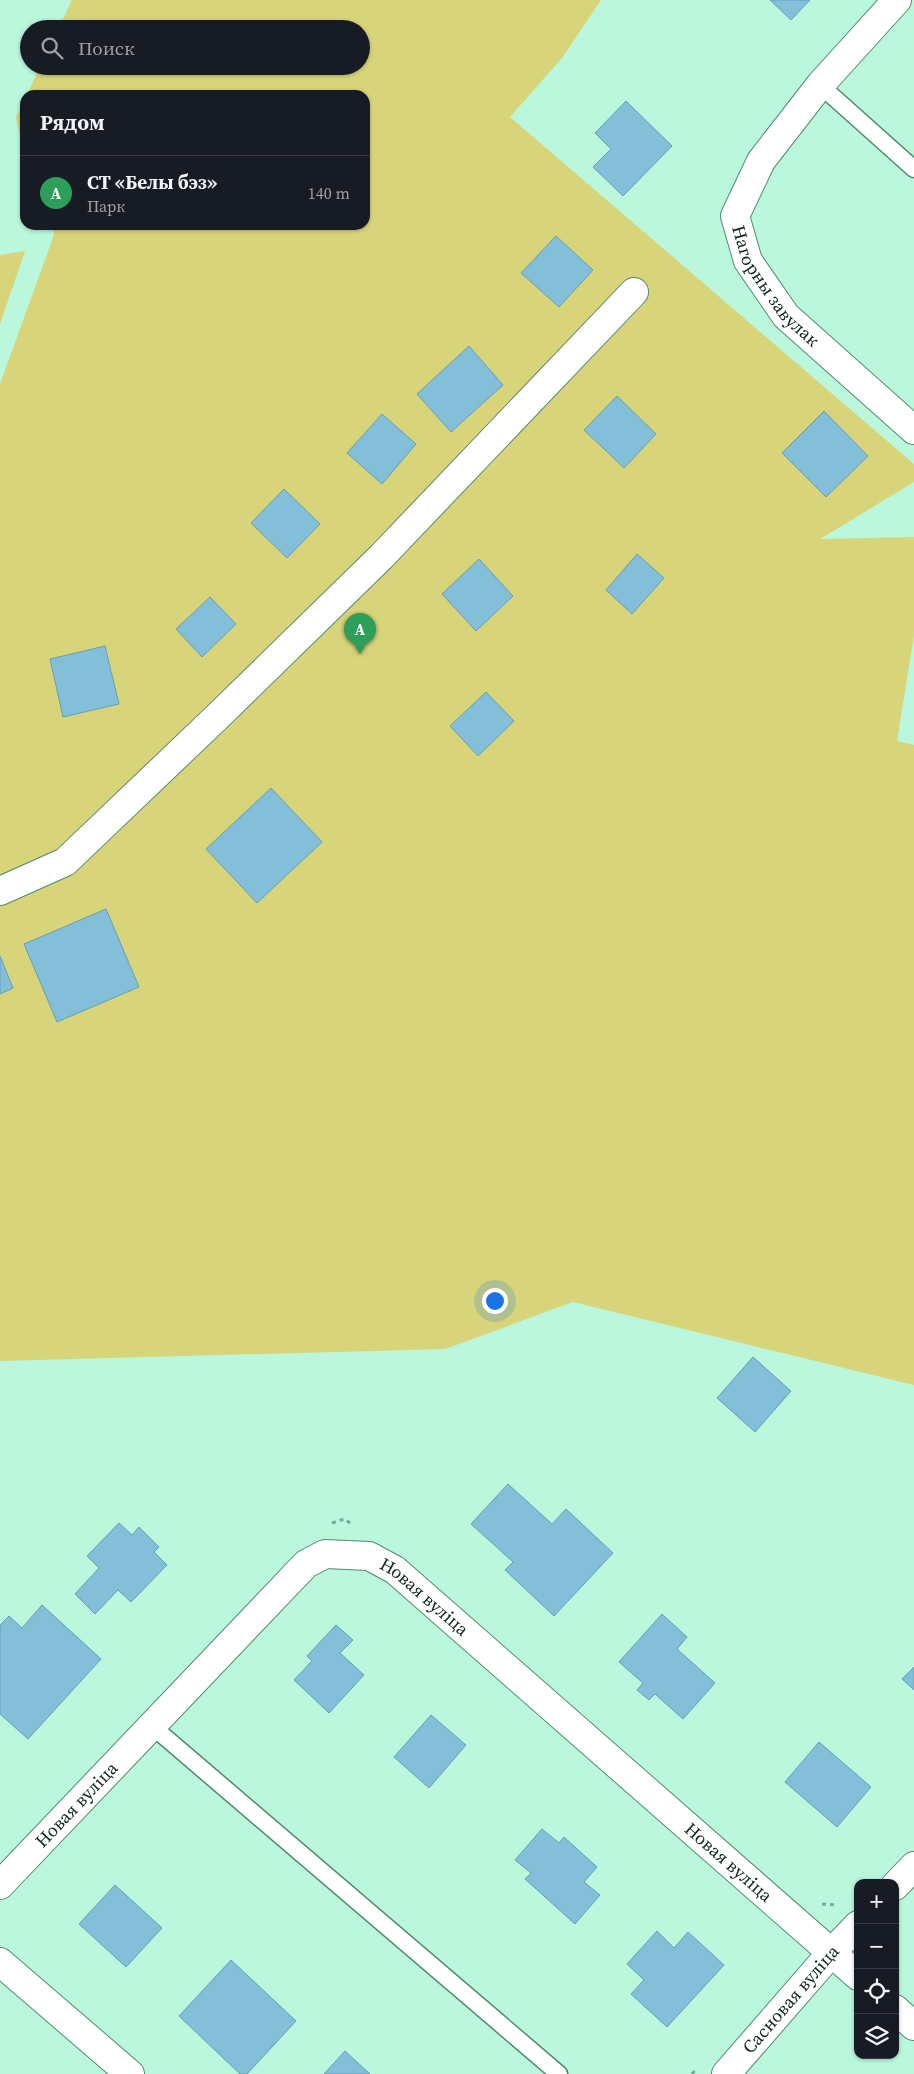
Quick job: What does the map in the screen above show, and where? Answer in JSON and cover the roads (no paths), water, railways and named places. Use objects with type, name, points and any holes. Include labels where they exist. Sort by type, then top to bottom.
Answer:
[{"type":"street","name":"Нагорны завулак","points":[[897,0],[820,85],[761,161],[735,216],[748,261],[786,316],[914,430]]},
{"type":"street","points":[[0,891],[65,862],[380,557],[634,292]]},
{"type":"street","name":"Новая вуліца","points":[[0,1885],[306,1564],[325,1554],[369,1556],[395,1570],[854,1972]]},
{"type":"street","points":[[899,1882],[914,1866]]},
{"type":"street","name":"Сасновая вуліца","points":[[726,2074],[854,1929]]},
{"type":"street","points":[[0,1962],[130,2074]]},
{"type":"street","points":[[899,2013],[914,2026]]},
{"type":"lane","points":[[820,85],[914,169]]},
{"type":"lane","points":[[152,1726],[559,2074]]},
{"type":"place","name":"СТ «Белы бэз»","points":[[360,654]]}]
